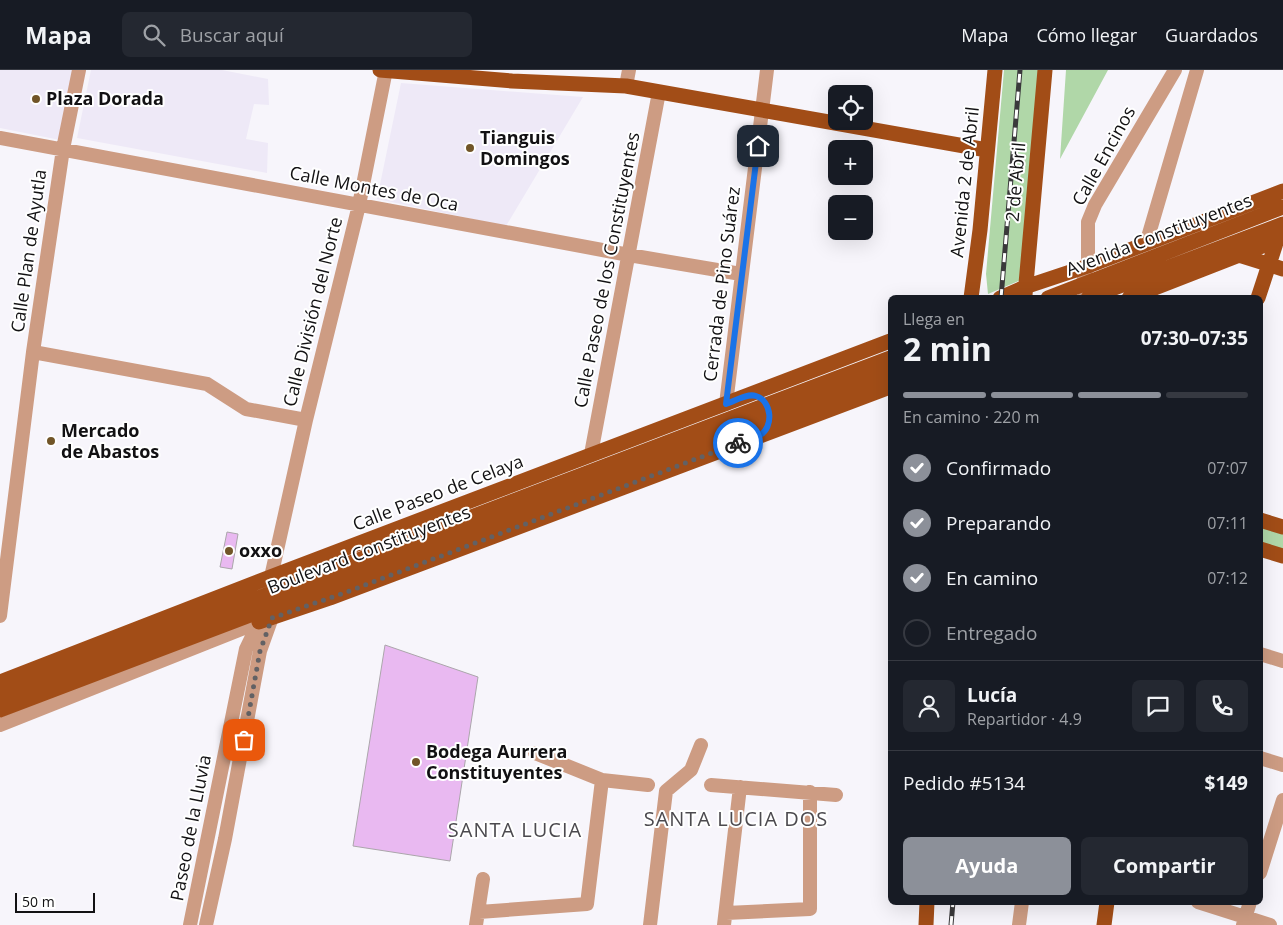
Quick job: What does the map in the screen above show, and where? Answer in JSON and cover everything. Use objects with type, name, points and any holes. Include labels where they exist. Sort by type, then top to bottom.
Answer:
[{"type":"main road","points":[[384,70],[513,75],[626,86],[987,150]]},
{"type":"main road","name":"Avenida 2 de Abril","points":[[971,295],[980,230],[995,70]]},
{"type":"main road","name":"2 de Abril","points":[[1025,292],[1045,70]]},
{"type":"main road","points":[[1012,295],[1025,292],[1283,191]]},
{"type":"main road","name":"Avenida Constituyentes","points":[[1056,295],[1283,207]]},
{"type":"main road","points":[[1259,295],[1268,264],[1280,239],[1283,222]]},
{"type":"main road","name":"Avenida Constituyentes","points":[[1096,295],[1283,222]]},
{"type":"main road","points":[[1135,295],[1280,239]]},
{"type":"main road","points":[[1242,254],[1283,269]]},
{"type":"main road","name":"Calle Paseo de Celaya","points":[[266,620],[330,598],[752,417],[796,377],[888,342]]},
{"type":"main road","points":[[752,417],[834,386],[888,359]]},
{"type":"main road","points":[[834,386],[888,372]]},
{"type":"main road","name":"Calle Paseo de Celaya","points":[[0,682],[591,454],[726,404],[752,417],[809,418],[888,387]]},
{"type":"main road","name":"Boulevard Constituyentes","points":[[0,710],[200,627],[752,417]]},
{"type":"main road","points":[[1263,521],[1283,527]]},
{"type":"main road","points":[[1263,550],[1283,556]]},
{"type":"main road","name":"Boulevard Constituyentes","points":[[0,696],[200,627]]},
{"type":"main road","points":[[926,925],[927,905]]},
{"type":"main road","points":[[1104,925],[1106,905]]},
{"type":"street","name":"Calle Plan de Ayutla","points":[[0,614],[6,522],[63,149],[79,70]]},
{"type":"street","name":"Calle División del Norte","points":[[266,620],[281,533],[358,205],[384,70]]},
{"type":"street","points":[[626,86],[629,70]]},
{"type":"street","name":"Cerrada de Pino Suárez","points":[[726,404],[767,70]]},
{"type":"street","name":"Calle Encinos","points":[[1086,295],[1083,290],[1084,275],[1088,266],[1088,222],[1094,205],[1175,70]]},
{"type":"street","points":[[1146,244],[1198,70]]},
{"type":"street","name":"Calle Paseo de los Constituyentes","points":[[591,454],[659,92]]},
{"type":"street","name":"Calle Montes de Oca","points":[[0,138],[629,255],[741,274]]},
{"type":"street","points":[[1234,210],[1242,216],[1249,229],[1250,242],[1242,254]]},
{"type":"street","points":[[33,352],[207,384],[246,409],[306,420]]},
{"type":"street","points":[[796,377],[792,385],[790,400],[801,415],[809,418]]},
{"type":"street","name":"Calle División del Norte","points":[[266,620],[286,571],[281,533]]},
{"type":"street","points":[[321,558],[314,567],[312,582],[317,592],[330,598]]},
{"type":"street","points":[[214,600],[224,602],[230,606],[234,613],[235,623],[232,634]]},
{"type":"street","name":"Calle Paseo de Celaya","points":[[0,725],[266,620]]},
{"type":"street","name":"Paseo de la Lluvia","points":[[190,925],[246,649],[266,620]]},
{"type":"street","name":"Paseo de la Lluvia","points":[[206,925],[225,839],[266,620]]},
{"type":"street","points":[[1263,655],[1283,662]]},
{"type":"street","points":[[650,925],[666,791],[691,770],[701,745]]},
{"type":"street","points":[[535,753],[602,780],[648,786]]},
{"type":"street","points":[[1263,759],[1283,765]]},
{"type":"street","points":[[483,879],[477,918],[587,904],[602,780]]},
{"type":"street","points":[[711,785],[836,795]]},
{"type":"street","points":[[740,787],[725,919],[810,908],[810,792]]},
{"type":"street","points":[[1263,854],[1265,842],[1283,800]]},
{"type":"street","points":[[1019,925],[1022,905]]},
{"type":"street","points":[[1205,905],[1244,921],[1270,925]]},
{"type":"street","points":[[1244,921],[1249,905]]},
{"type":"shaded area","name":"Plaza Dorada","points":[[0,70],[76,70],[60,140],[0,128]]},
{"type":"shaded area","points":[[91,70],[222,70],[268,79],[269,105],[254,104],[246,139],[268,143],[267,173],[77,138]]},
{"type":"shaded area","name":"Tianguis Domingos","points":[[401,83],[583,97],[506,226],[377,199]]},
{"type":"green space","points":[[1004,70],[1040,70],[1023,279],[988,294],[986,274]]},
{"type":"green space","points":[[1066,70],[1108,70],[1060,159]]},
{"type":"green space","points":[[1263,526],[1283,532],[1283,550],[1263,544]]},
{"type":"building","name":"oxxo","points":[[227,532],[238,534],[232,569],[220,567]]},
{"type":"building","name":"Bodega Aurrera Constituyentes","points":[[385,645],[478,677],[450,861],[353,846]]},
{"type":"railway","points":[[1001,295],[1020,70]]},
{"type":"railway","points":[[951,925],[953,905]]},
{"type":"way so far","points":[[244,740],[260,651],[272,618],[344,593],[738,443]]},
{"type":"place","name":"Plaza Dorada","points":[[36,99]]},
{"type":"place","name":"Tianguis Domingos","points":[[470,148]]},
{"type":"place","name":"Mercado de Abastos","points":[[51,441]]},
{"type":"place","name":"oxxo","points":[[229,551]]},
{"type":"place","name":"Bodega Aurrera Constituyentes","points":[[416,762]]},
{"type":"district","name":"SANTA LUCIA DOS","points":[[736,819]]},
{"type":"district","name":"SANTA LUCIA","points":[[515,830]]},
{"type":"route","points":[[738,443],[762,434],[769,422],[769,412],[764,401],[756,396],[747,396],[726,404],[758,146]]}]
